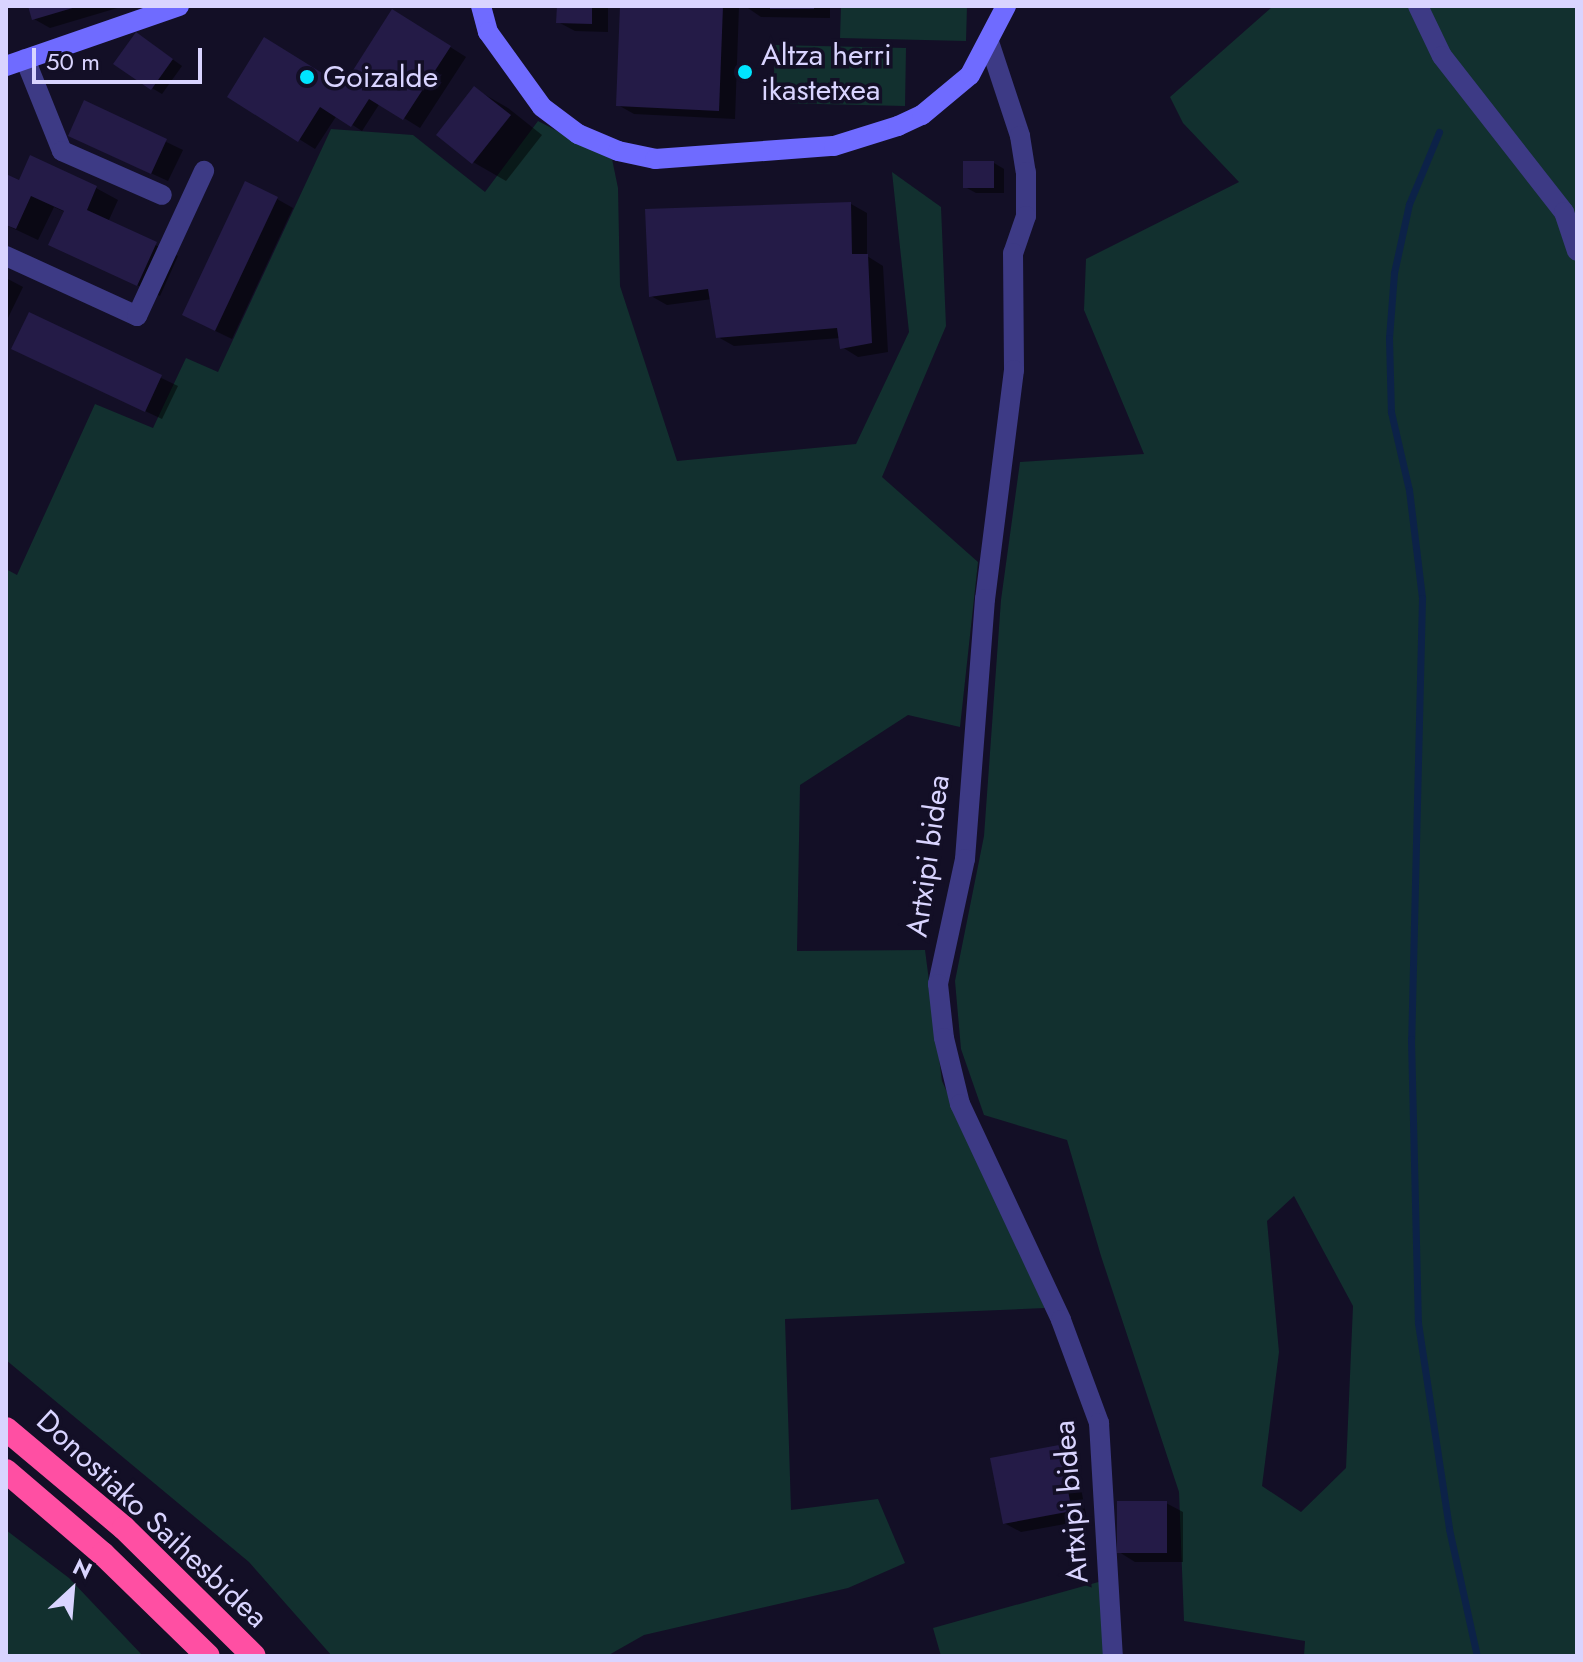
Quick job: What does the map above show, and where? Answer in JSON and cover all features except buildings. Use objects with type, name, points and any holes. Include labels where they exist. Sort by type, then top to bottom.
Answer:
[{"type":"highway","name":"Donostiako Saihesbidea","points":[[6,1429],[124,1528],[254,1656]]},
{"type":"highway","name":"Donostiako Saihesbidea","points":[[6,1471],[103,1554],[208,1656]]},
{"type":"street","points":[[162,195],[62,151],[16,62],[179,6]]},
{"type":"street","points":[[481,6],[488,32],[542,107],[578,134],[618,151],[655,159],[834,146],[898,126],[922,115],[970,75],[1006,6]]},
{"type":"street","points":[[1418,6],[1442,56],[1564,212],[1577,251]]},
{"type":"street","name":"Artxipi bidea","points":[[989,42],[1020,136],[1026,172],[1026,216],[1013,253],[1014,370],[985,599],[965,859],[938,984],[944,1038],[960,1104],[1061,1320],[1099,1423],[1113,1656]]},
{"type":"street","points":[[6,256],[137,316],[204,171]]},
{"type":"green space","points":[[841,6],[967,6],[966,41],[840,38]]},
{"type":"green space","points":[[1273,6],[1577,6],[1577,1656],[1304,1656],[1305,1641],[1184,1621],[1179,1492],[1101,1256],[1067,1140],[984,1115],[961,1049],[955,981],[984,836],[1001,600],[1020,462],[1144,454],[1084,310],[1086,259],[1239,182],[1183,123],[1170,97]],"holes":[[[1294,1196],[1353,1306],[1346,1468],[1301,1512],[1262,1486],[1279,1352],[1267,1221]]]},
{"type":"green space","points":[[775,45],[906,48],[905,106],[773,103]]},
{"type":"green space","points":[[538,121],[612,159],[618,188],[620,286],[677,461],[856,444],[909,332],[892,172],[941,207],[946,326],[882,477],[978,562],[960,727],[908,715],[800,785],[797,951],[925,950],[942,1081],[1045,1308],[785,1319],[791,1510],[878,1499],[905,1563],[848,1588],[644,1635],[607,1656],[332,1656],[249,1562],[6,1360],[6,569],[17,575],[95,404],[153,428],[186,358],[218,372],[331,129],[413,135],[485,192]]},
{"type":"green space","points":[[6,1530],[69,1578],[143,1656],[6,1656]]},
{"type":"green space","points":[[1102,1581],[1105,1656],[941,1656],[933,1628]]},
{"type":"waterway","points":[[1439,132],[1409,204],[1394,273],[1389,338],[1391,412],[1409,490],[1422,598],[1411,1039],[1418,1323],[1449,1529],[1477,1656]]},
{"type":"place","name":"Altza herri ikastetxea","points":[[745,72]]},
{"type":"place","name":"Goizalde","points":[[307,77]]}]
